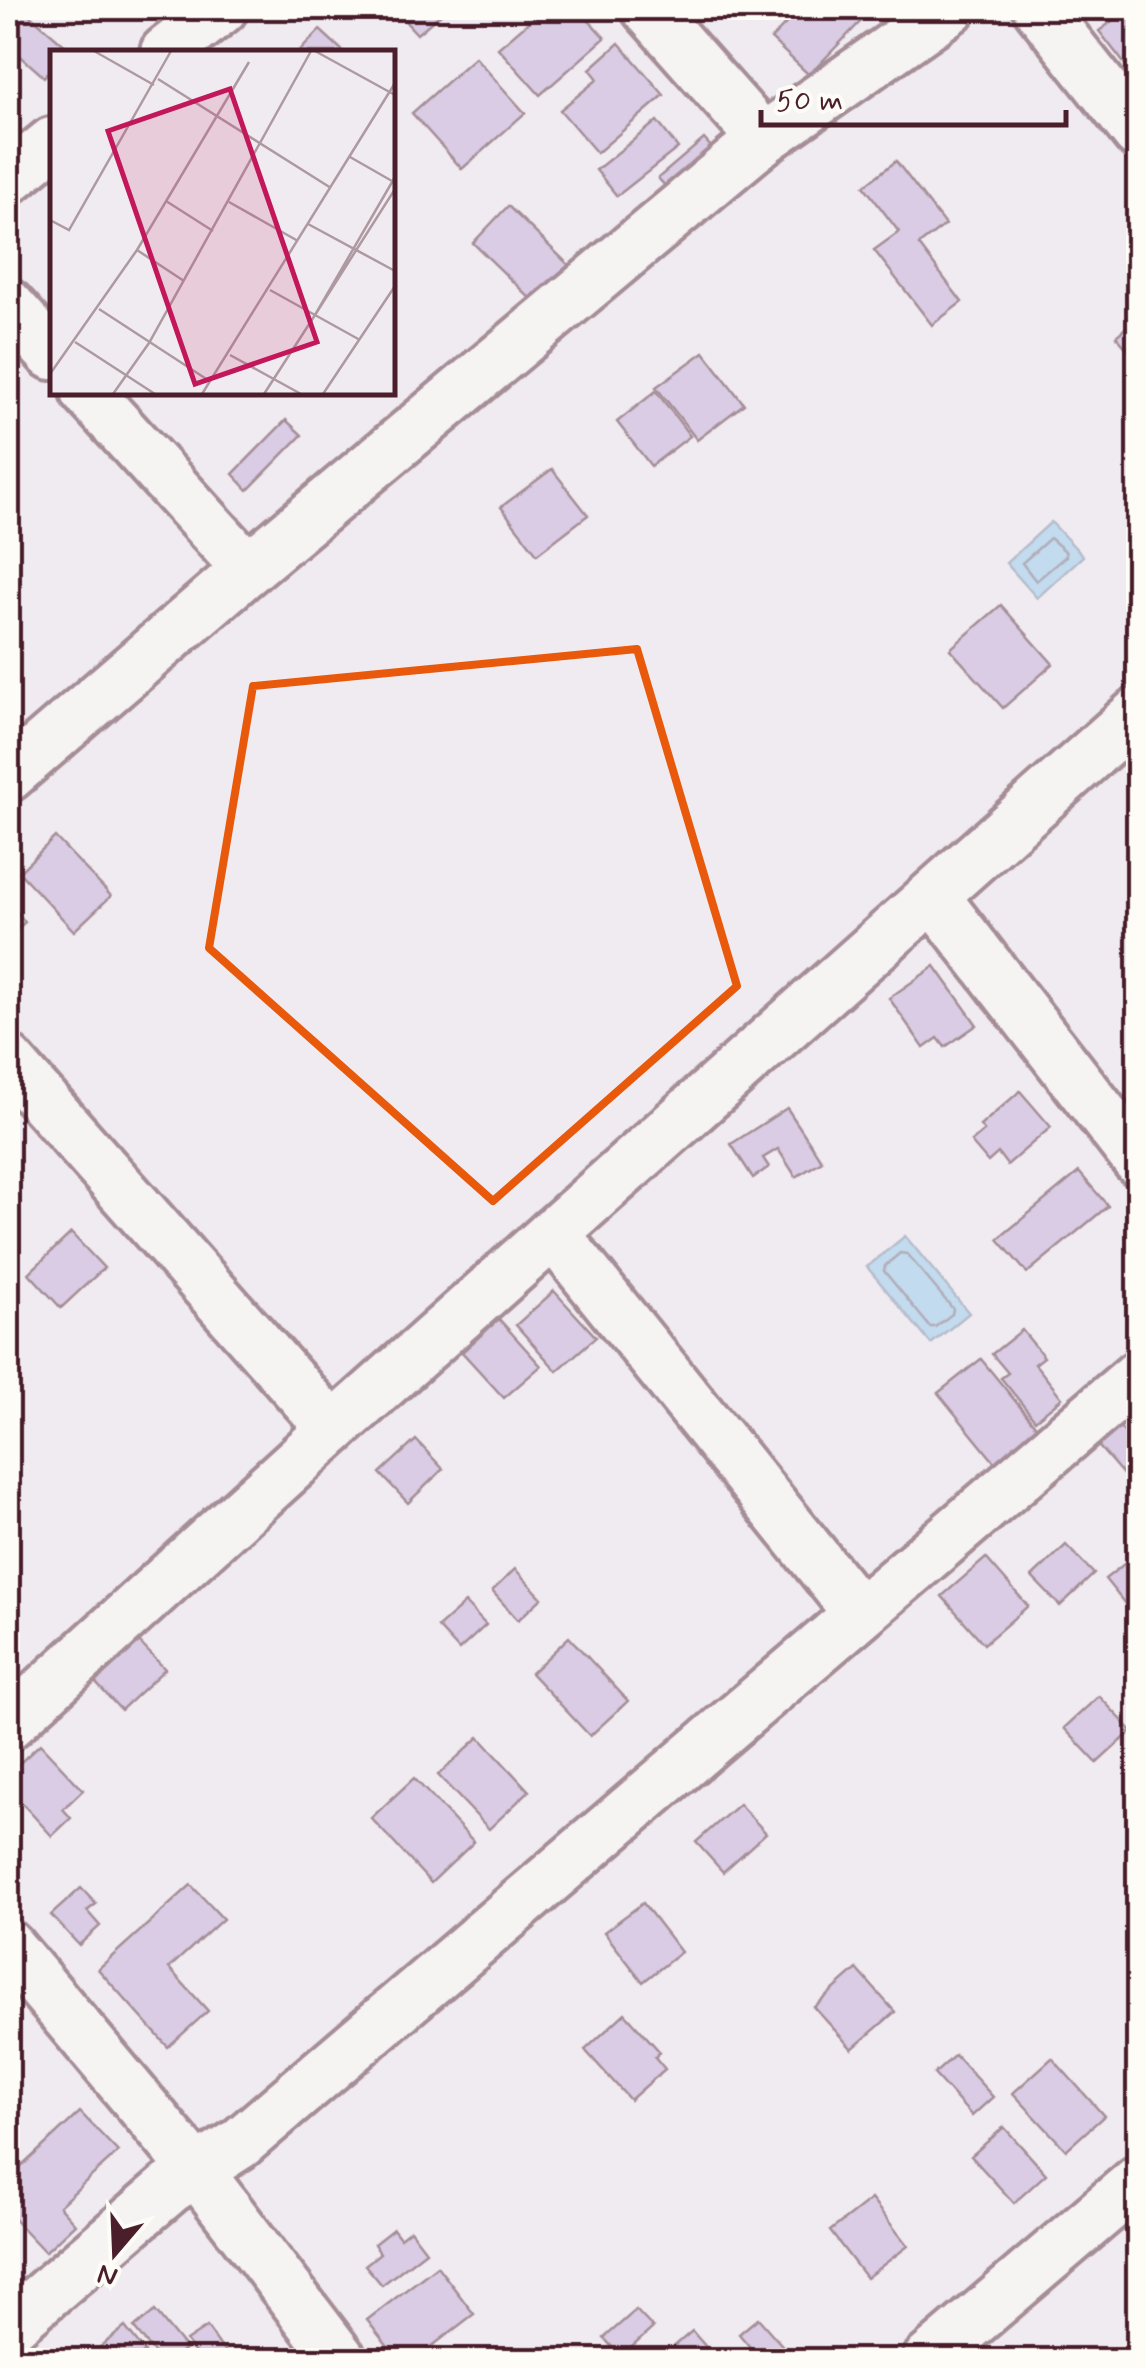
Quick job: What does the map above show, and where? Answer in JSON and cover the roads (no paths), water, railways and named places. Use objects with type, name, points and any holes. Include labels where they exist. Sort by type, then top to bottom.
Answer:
[{"type":"street","points":[[169,50],[222,8]]},
{"type":"street","points":[[646,8],[763,139]]},
{"type":"street","points":[[8,776],[248,569],[763,139],[950,8]]},
{"type":"street","points":[[1039,8],[1138,133]]},
{"type":"street","points":[[8,179],[50,145]]},
{"type":"street","points":[[8,305],[50,352]]},
{"type":"street","points":[[90,395],[248,569]]},
{"type":"street","points":[[8,1724],[1138,713]]},
{"type":"street","points":[[933,896],[1138,1160]]},
{"type":"street","points":[[8,1060],[334,1429]]},
{"type":"street","points":[[553,1233],[859,1613]]},
{"type":"street","points":[[8,2327],[170,2188],[240,2144],[1138,1376]]},
{"type":"street","points":[[8,1946],[197,2172],[341,2360]]},
{"type":"street","points":[[928,2360],[1138,2181]]},
{"type":"water","points":[[1051,522],[1083,556],[1037,598],[1006,563]]},
{"type":"water","points":[[905,1236],[969,1313],[931,1344],[867,1267]]}]
